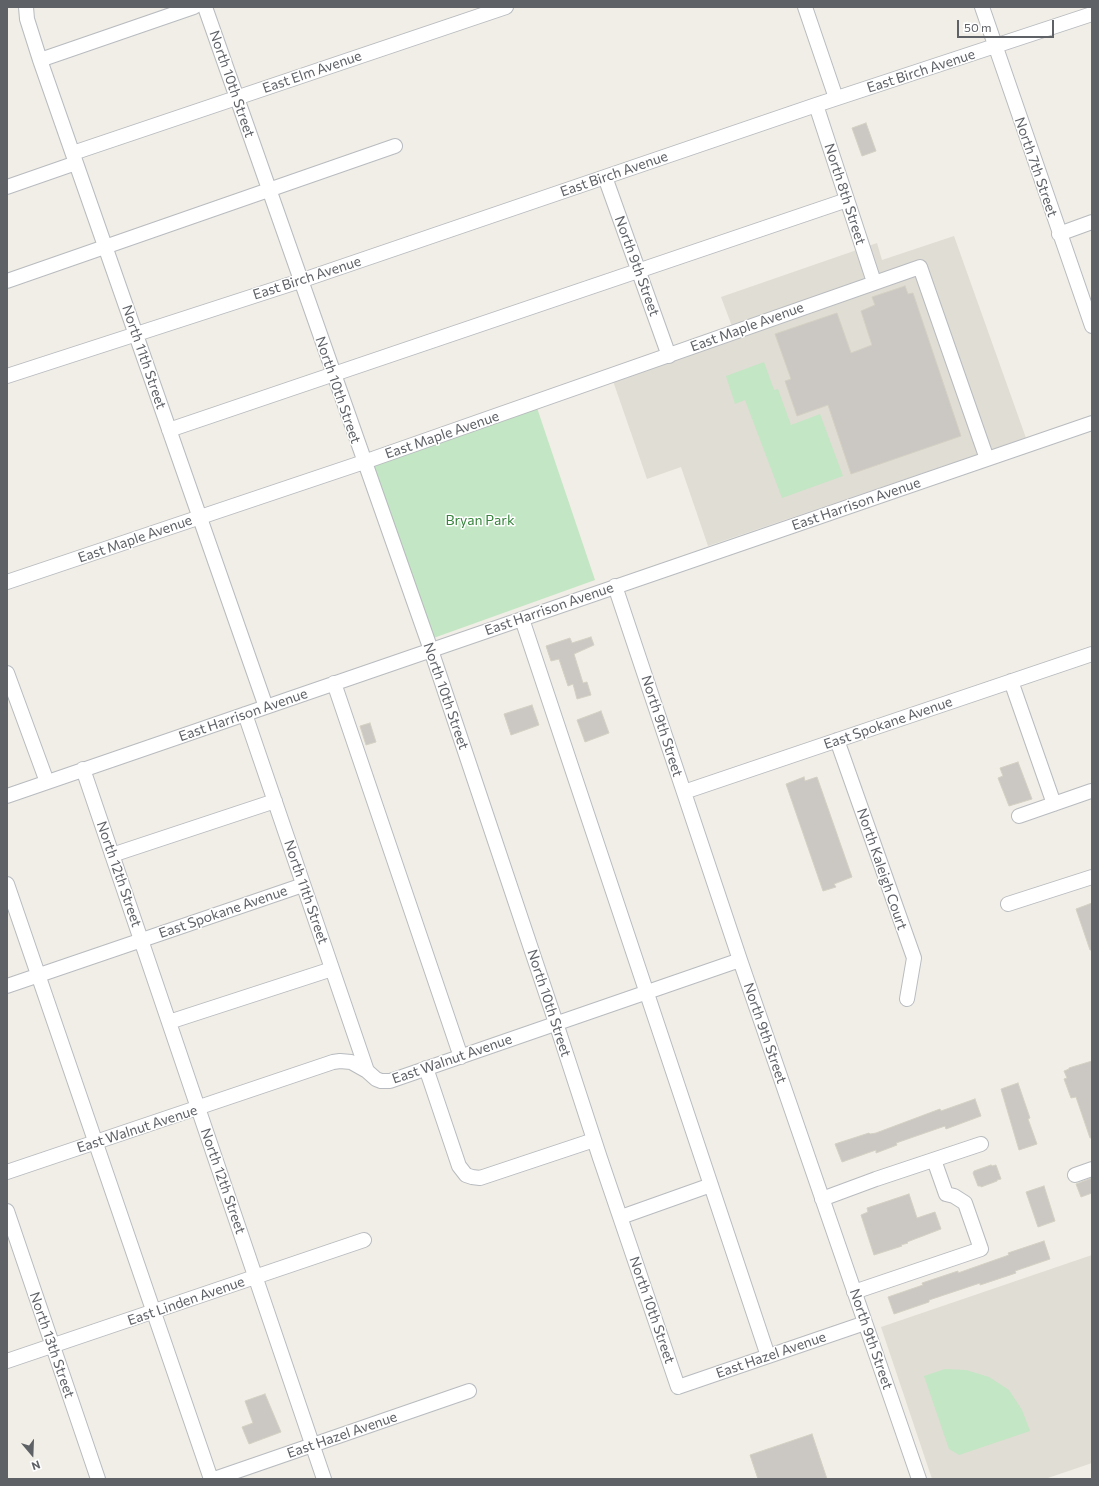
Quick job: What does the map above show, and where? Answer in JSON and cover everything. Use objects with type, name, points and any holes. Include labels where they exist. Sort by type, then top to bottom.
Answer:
[{"type":"street","name":"North 11th Street","points":[[26,7],[27,19],[40,60],[266,707]]},
{"type":"street","points":[[40,60],[194,7]]},
{"type":"street","name":"North 10th Street","points":[[205,7],[430,650],[678,1387]]},
{"type":"street","name":"East Elm Avenue","points":[[7,187],[75,158],[237,98],[506,7]]},
{"type":"street","points":[[805,7],[836,98]]},
{"type":"street","name":"North 7th Street","points":[[982,7],[1059,234],[1092,326]]},
{"type":"street","name":"East Birch Avenue","points":[[7,376],[135,333],[300,281],[836,98],[996,47],[1090,14]]},
{"type":"street","name":"North 8th Street","points":[[816,105],[874,282]]},
{"type":"street","points":[[7,281],[395,146]]},
{"type":"street","name":"North 9th Street","points":[[605,177],[669,356]]},
{"type":"street","points":[[169,430],[847,200]]},
{"type":"street","points":[[1059,234],[1092,222]]},
{"type":"street","name":"East Maple Avenue","points":[[7,582],[364,462],[920,267],[987,459]]},
{"type":"street","name":"East Harrison Avenue","points":[[7,796],[987,459],[1091,426]]},
{"type":"street","name":"North 9th Street","points":[[615,586],[740,960],[918,1479]]},
{"type":"street","points":[[522,619],[768,1356]]},
{"type":"street","name":"East Spokane Avenue","points":[[684,792],[1092,654]]},
{"type":"street","points":[[7,673],[47,782]]},
{"type":"street","points":[[1011,681],[1054,804]]},
{"type":"street","points":[[334,683],[461,1056]]},
{"type":"street","name":"North 11th Street","points":[[245,714],[367,1071]]},
{"type":"street","name":"North Kaleigh Court","points":[[837,740],[914,958],[907,999]]},
{"type":"street","name":"North 12th Street","points":[[83,769],[324,1479]]},
{"type":"street","points":[[1019,816],[1091,791]]},
{"type":"street","points":[[112,855],[275,801]]},
{"type":"street","points":[[1008,904],[1092,877]]},
{"type":"street","points":[[7,884],[95,1143],[213,1479]]},
{"type":"street","name":"East Spokane Avenue","points":[[7,986],[303,885]]},
{"type":"street","name":"East Walnut Avenue","points":[[7,1172],[333,1062],[351,1062],[367,1071],[376,1079],[381,1081],[390,1081],[740,960]]},
{"type":"street","points":[[169,1022],[332,969]]},
{"type":"street","points":[[426,1068],[459,1166],[466,1175],[480,1178],[594,1140]]},
{"type":"street","points":[[822,1199],[981,1144]]},
{"type":"street","points":[[854,1292],[981,1249],[965,1203],[954,1196],[946,1194],[934,1160]]},
{"type":"street","points":[[1075,1175],[1092,1169]]},
{"type":"street","points":[[621,1217],[711,1185]]},
{"type":"street","name":"North 13th Street","points":[[7,1211],[98,1479]]},
{"type":"street","name":"East Linden Avenue","points":[[7,1361],[364,1240]]},
{"type":"street","name":"East Hazel Avenue","points":[[678,1387],[865,1323]]},
{"type":"street","name":"East Hazel Avenue","points":[[213,1479],[469,1391]]},
{"type":"shaded area","points":[[954,236],[1026,438],[708,546],[681,467],[647,479],[613,381],[736,337],[721,297],[877,243],[882,260]]},
{"type":"shaded area","points":[[1092,1255],[1092,1463],[1045,1479],[932,1479],[881,1327]]},
{"type":"green space","points":[[764,362],[774,390],[778,389],[791,425],[820,414],[843,476],[782,498],[745,400],[735,404],[726,376]]},
{"type":"green space","name":"Bryan Park","points":[[535,402],[595,580],[428,640],[364,462]]},
{"type":"green space","points":[[945,1369],[966,1370],[989,1377],[1009,1390],[1022,1410],[1030,1431],[959,1455],[949,1449],[924,1376]]},
{"type":"building","points":[[866,123],[876,151],[862,156],[852,128]]},
{"type":"building","points":[[905,286],[908,294],[913,293],[961,436],[851,474],[828,405],[797,416],[785,381],[791,379],[775,334],[837,313],[851,353],[872,345],[861,311],[875,305],[872,297]]},
{"type":"building","points":[[591,637],[594,645],[574,654],[583,683],[587,682],[591,695],[577,699],[573,684],[568,686],[559,659],[551,661],[546,646],[570,638],[572,643]]},
{"type":"building","points":[[532,705],[539,725],[511,735],[504,714]]},
{"type":"building","points":[[601,711],[609,733],[585,742],[577,720]]},
{"type":"building","points":[[370,723],[376,742],[366,745],[360,726]]},
{"type":"building","points":[[1018,762],[1032,799],[1009,806],[998,778],[1003,776],[1000,768]]},
{"type":"building","points":[[804,777],[805,781],[817,777],[852,877],[834,884],[836,887],[823,891],[786,784]]},
{"type":"building","points":[[1092,903],[1092,950],[1090,950],[1076,909]]},
{"type":"building","points":[[1092,1061],[1092,1138],[1090,1138],[1076,1097],[1071,1098],[1064,1079],[1067,1078],[1064,1071]]},
{"type":"building","points":[[1018,1083],[1037,1144],[1019,1150],[1001,1089]]},
{"type":"building","points":[[975,1099],[981,1116],[946,1129],[945,1126],[896,1143],[897,1145],[876,1153],[876,1150],[842,1162],[835,1144],[869,1133],[876,1133],[940,1109],[941,1111]]},
{"type":"building","points":[[991,1165],[996,1165],[1001,1179],[981,1187],[978,1186],[973,1173],[974,1171]]},
{"type":"building","points":[[1092,1178],[1092,1193],[1081,1197],[1076,1184]]},
{"type":"building","points":[[1044,1186],[1055,1221],[1038,1227],[1026,1192]]},
{"type":"building","points":[[909,1194],[917,1218],[935,1212],[941,1229],[907,1242],[908,1243],[901,1245],[902,1246],[874,1255],[861,1215],[868,1212],[867,1208]]},
{"type":"building","points":[[1044,1241],[1050,1259],[1015,1271],[1016,1273],[929,1300],[929,1302],[894,1314],[888,1297],[923,1285],[922,1283],[958,1271],[958,1273],[1009,1255],[1008,1253]]},
{"type":"building","points":[[265,1394],[281,1432],[249,1444],[242,1427],[253,1423],[245,1401]]},
{"type":"building","points":[[812,1434],[827,1479],[758,1479],[750,1455]]}]
